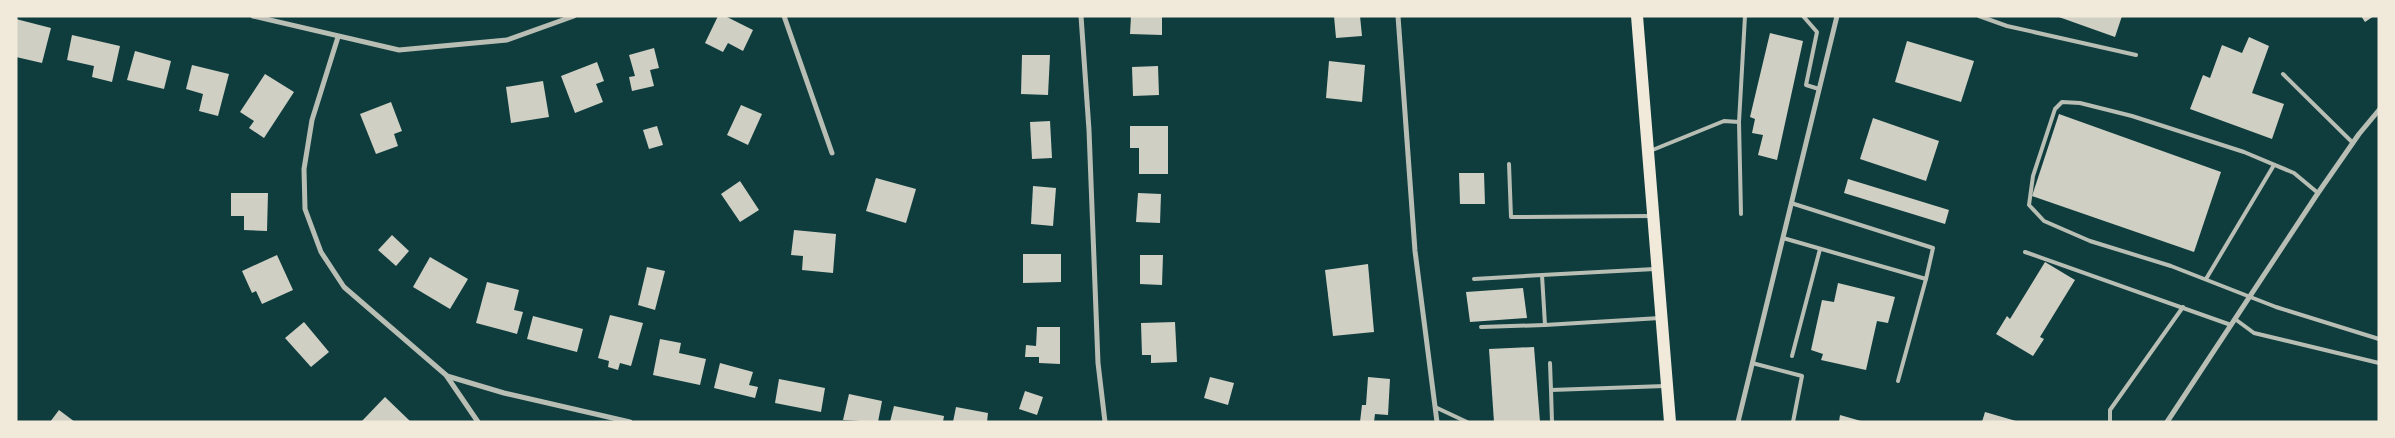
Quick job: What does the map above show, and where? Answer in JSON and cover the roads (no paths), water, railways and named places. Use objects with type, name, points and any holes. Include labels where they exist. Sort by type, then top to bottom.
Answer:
[{"type":"main road","points":[[1637,16],[1670,422]]},
{"type":"street","points":[[252,16],[338,38],[399,50],[507,40],[574,16]]},
{"type":"street","points":[[784,16],[832,153]]},
{"type":"street","points":[[1081,16],[1089,130],[1098,363],[1105,422]]},
{"type":"street","points":[[1398,16],[1415,251],[1437,422]]},
{"type":"street","points":[[1738,422],[1837,16]]},
{"type":"street","points":[[338,38],[312,120],[304,169],[305,210],[321,252],[344,287],[446,375],[478,422]]},
{"type":"street","points":[[2167,422],[2318,193],[2353,142],[2379,110]]},
{"type":"street","points":[[446,375],[504,393],[630,422]]},
{"type":"lane","points":[[1740,214],[1740,122],[1745,16]]},
{"type":"lane","points":[[1804,16],[1817,32],[1806,85],[1819,89]]},
{"type":"lane","points":[[1980,16],[2007,26],[2136,55]]},
{"type":"lane","points":[[2283,74],[2353,142]]},
{"type":"lane","points":[[2318,193],[2294,173],[2186,132],[2080,103],[2062,102],[2055,109],[2033,176],[2029,205],[2044,221],[2090,241],[2206,279],[2276,307],[2379,339]]},
{"type":"lane","points":[[1648,152],[1724,121],[1740,122]]},
{"type":"lane","points":[[1510,164],[1511,217],[1653,216]]},
{"type":"lane","points":[[2206,279],[2274,165]]},
{"type":"lane","points":[[1791,203],[1933,248],[1898,381]]},
{"type":"lane","points":[[1783,238],[1926,279]]},
{"type":"lane","points":[[1792,356],[1820,249]]},
{"type":"lane","points":[[2025,252],[2231,325]]},
{"type":"lane","points":[[1474,279],[1658,268]]},
{"type":"lane","points":[[1542,275],[1545,325]]},
{"type":"lane","points":[[2110,422],[2110,410],[2183,307]]},
{"type":"lane","points":[[1481,327],[1662,318]]},
{"type":"lane","points":[[2235,319],[2254,333],[2379,363]]},
{"type":"lane","points":[[1550,363],[1552,422]]},
{"type":"lane","points":[[1752,363],[1802,376],[1793,422]]},
{"type":"lane","points":[[1551,390],[1667,386]]},
{"type":"lane","points":[[1435,407],[1467,422]]}]
